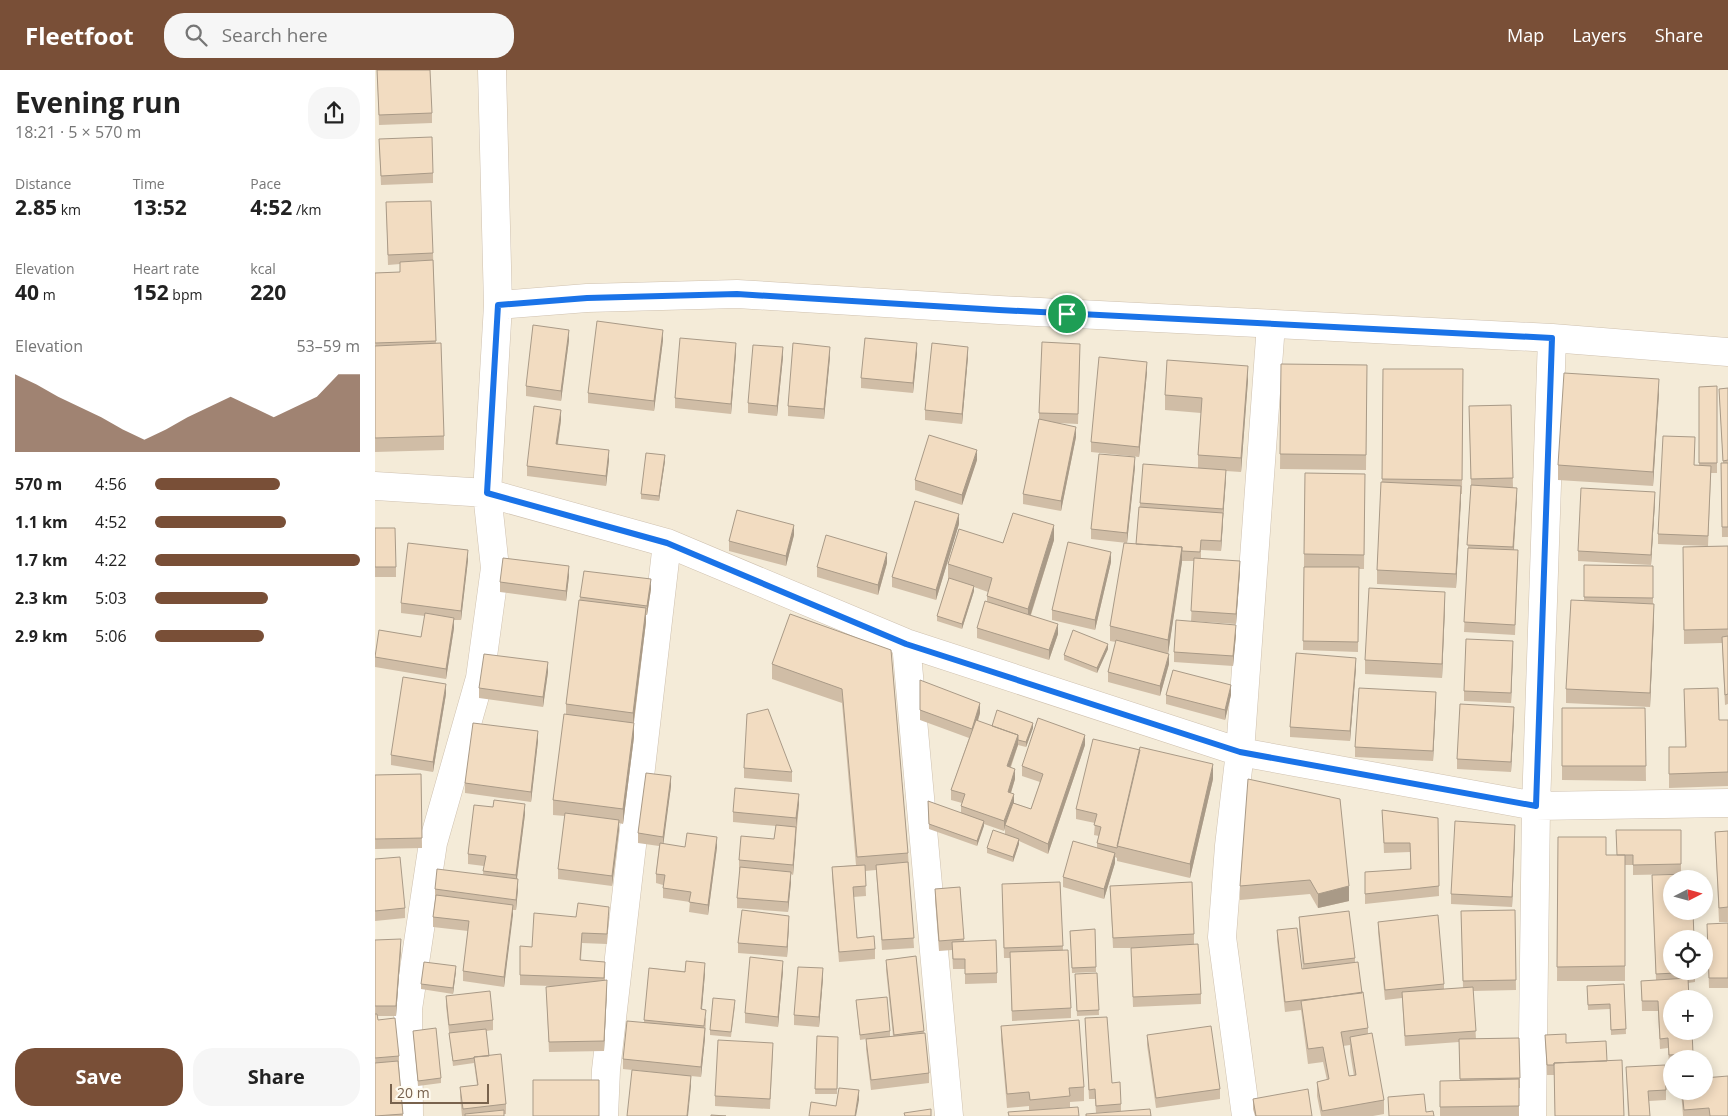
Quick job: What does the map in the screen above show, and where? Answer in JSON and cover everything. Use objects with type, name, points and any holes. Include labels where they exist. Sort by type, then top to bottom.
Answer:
[{"type":"street","points":[[409,1116],[408,1009],[433,843],[480,678],[495,568],[487,493],[498,305],[492,70]]},
{"type":"street","points":[[498,305],[587,298],[737,294],[1552,338],[1728,352]]},
{"type":"street","points":[[1245,1116],[1222,936],[1229,846],[1240,752],[1271,324]]},
{"type":"street","points":[[1532,1116],[1536,806],[1552,338]]},
{"type":"street","points":[[375,486],[487,493],[667,543],[906,644],[1240,752],[1536,806],[1728,803]]},
{"type":"street","points":[[604,1116],[606,1070],[667,543]]},
{"type":"street","points":[[906,644],[949,1116]]},
{"type":"shaded area","points":[[375,70],[1728,70],[1728,1116],[375,1116]]},
{"type":"building","points":[[377,70],[430,70],[432,113],[379,115]]},
{"type":"building","points":[[432,137],[433,173],[381,176],[379,139]]},
{"type":"building","points":[[431,201],[433,253],[388,255],[386,202]]},
{"type":"building","points":[[433,260],[436,341],[375,343],[375,273],[400,272],[400,262]]},
{"type":"building","points":[[597,321],[663,330],[654,401],[588,393]]},
{"type":"building","points":[[533,325],[569,330],[561,391],[526,386]]},
{"type":"building","points":[[680,338],[736,343],[731,404],[675,398]]},
{"type":"building","points":[[865,338],[917,343],[913,383],[861,378]]},
{"type":"building","points":[[1042,342],[1080,344],[1078,414],[1039,413]]},
{"type":"building","points":[[441,343],[444,436],[375,438],[375,346]]},
{"type":"building","points":[[793,343],[830,347],[824,409],[788,406]]},
{"type":"building","points":[[932,343],[968,347],[962,414],[925,410]]},
{"type":"building","points":[[753,345],[783,347],[777,406],[748,403]]},
{"type":"building","points":[[1099,357],[1147,362],[1139,447],[1091,442]]},
{"type":"building","points":[[1167,360],[1248,366],[1241,458],[1198,455],[1202,398],[1165,395]]},
{"type":"building","points":[[1281,364],[1367,365],[1366,455],[1280,454]]},
{"type":"building","points":[[1383,369],[1463,369],[1462,480],[1382,479]]},
{"type":"building","points":[[1564,373],[1659,379],[1653,472],[1558,465]]},
{"type":"building","points":[[1717,386],[1717,463],[1699,463],[1699,387]]},
{"type":"building","points":[[1728,388],[1728,460],[1723,461],[1719,389]]},
{"type":"building","points":[[1511,405],[1513,478],[1471,479],[1469,406]]},
{"type":"building","points":[[534,406],[561,410],[556,444],[609,450],[606,476],[527,466]]},
{"type":"building","points":[[1039,419],[1076,427],[1061,501],[1023,494]]},
{"type":"building","points":[[929,435],[977,450],[962,495],[915,480]]},
{"type":"building","points":[[1663,436],[1695,437],[1694,465],[1711,466],[1708,536],[1658,534]]},
{"type":"building","points":[[646,453],[665,455],[659,496],[641,494]]},
{"type":"building","points":[[1099,454],[1135,457],[1127,533],[1091,529]]},
{"type":"building","points":[[1721,463],[1728,463],[1728,527],[1722,527]]},
{"type":"building","points":[[1143,464],[1226,470],[1223,509],[1140,503]]},
{"type":"building","points":[[1305,473],[1365,474],[1364,555],[1304,554]]},
{"type":"building","points":[[1381,482],[1461,486],[1456,574],[1377,570]]},
{"type":"building","points":[[1471,485],[1517,488],[1513,547],[1467,545]]},
{"type":"building","points":[[1581,488],[1655,492],[1651,555],[1578,551]]},
{"type":"building","points":[[915,501],[959,514],[936,590],[892,577]]},
{"type":"building","points":[[1139,507],[1223,513],[1221,541],[1201,540],[1200,552],[1182,551],[1182,547],[1136,544]]},
{"type":"building","points":[[737,510],[794,525],[786,556],[729,541]]},
{"type":"building","points":[[1013,513],[1054,525],[1028,609],[987,596],[992,578],[948,564],[959,529],[1003,543]]},
{"type":"building","points":[[375,528],[395,528],[396,567],[375,567]]},
{"type":"building","points":[[826,535],[887,553],[878,585],[817,567]]},
{"type":"building","points":[[1068,542],[1111,552],[1095,620],[1052,610]]},
{"type":"building","points":[[408,543],[468,550],[461,611],[401,603]]},
{"type":"building","points":[[1124,543],[1182,547],[1168,640],[1110,626]]},
{"type":"building","points":[[1728,546],[1728,629],[1684,630],[1683,547]]},
{"type":"building","points":[[1468,548],[1518,550],[1515,625],[1464,622]]},
{"type":"building","points":[[503,558],[569,566],[566,591],[500,582]]},
{"type":"building","points":[[1194,558],[1240,561],[1236,614],[1191,611]]},
{"type":"building","points":[[1584,565],[1653,566],[1653,598],[1584,597]]},
{"type":"building","points":[[1304,567],[1359,567],[1358,642],[1303,641]]},
{"type":"building","points":[[584,571],[651,579],[647,606],[580,597]]},
{"type":"building","points":[[949,578],[974,586],[962,624],[937,616]]},
{"type":"building","points":[[1369,588],[1445,592],[1442,664],[1365,660]]},
{"type":"building","points":[[579,600],[646,608],[633,713],[566,704]]},
{"type":"building","points":[[1571,600],[1654,604],[1650,693],[1566,689]]},
{"type":"building","points":[[985,601],[1058,624],[1049,650],[977,628]]},
{"type":"building","points":[[425,613],[454,618],[446,669],[375,657],[379,630],[421,637]]},
{"type":"building","points":[[790,614],[891,650],[908,853],[857,857],[842,689],[772,664]]},
{"type":"building","points":[[1176,620],[1236,625],[1233,656],[1174,652]]},
{"type":"building","points":[[1073,630],[1108,644],[1097,668],[1064,655]]},
{"type":"building","points":[[1728,636],[1728,694],[1725,695],[1722,637]]},
{"type":"building","points":[[1466,639],[1513,641],[1511,693],[1464,691]]},
{"type":"building","points":[[1116,640],[1169,654],[1160,686],[1108,672]]},
{"type":"building","points":[[1296,653],[1356,658],[1350,731],[1290,727]]},
{"type":"building","points":[[484,654],[548,662],[543,697],[479,688]]},
{"type":"building","points":[[1173,670],[1231,685],[1225,710],[1166,695]]},
{"type":"building","points":[[403,677],[446,684],[433,762],[391,755]]},
{"type":"building","points":[[920,680],[980,703],[972,729],[920,710]]},
{"type":"building","points":[[1359,688],[1436,692],[1433,751],[1355,747]]},
{"type":"building","points":[[1718,688],[1719,720],[1728,720],[1728,772],[1669,774],[1669,747],[1686,747],[1684,689]]},
{"type":"building","points":[[1460,704],[1514,707],[1511,762],[1457,759]]},
{"type":"building","points":[[1562,708],[1645,708],[1646,766],[1562,766]]},
{"type":"building","points":[[768,709],[792,772],[744,768],[747,714]]},
{"type":"building","points":[[997,710],[1033,723],[1026,742],[1018,740],[1018,735],[992,726]]},
{"type":"building","points":[[564,714],[634,723],[623,809],[553,800]]},
{"type":"building","points":[[1038,718],[1085,735],[1048,844],[1005,825],[1013,803],[1031,809],[1043,774],[1022,766]]},
{"type":"building","points":[[976,720],[1018,735],[1007,766],[1015,769],[1008,792],[1014,794],[1004,821],[961,806],[965,794],[951,790]]},
{"type":"building","points":[[473,723],[538,731],[531,792],[465,783]]},
{"type":"building","points":[[1093,739],[1140,750],[1117,848],[1097,843],[1101,827],[1094,825],[1097,814],[1076,809]]},
{"type":"building","points":[[1140,747],[1213,764],[1190,864],[1117,846]]},
{"type":"building","points":[[646,773],[671,776],[663,837],[638,833]]},
{"type":"building","points":[[421,774],[422,838],[375,839],[375,775]]},
{"type":"building","points":[[1248,779],[1340,799],[1349,886],[1318,894],[1310,880],[1240,886]]},
{"type":"building","points":[[735,788],[799,794],[796,818],[733,812]]},
{"type":"building","points":[[494,800],[525,804],[516,875],[483,871],[486,856],[468,854],[474,805],[493,807]]},
{"type":"building","points":[[928,801],[984,821],[977,841],[929,824]]},
{"type":"building","points":[[1382,810],[1438,818],[1439,886],[1365,894],[1365,872],[1411,869],[1410,843],[1384,843]]},
{"type":"building","points":[[565,813],[619,820],[612,876],[558,869]]},
{"type":"building","points":[[1455,821],[1515,825],[1512,897],[1451,894]]},
{"type":"building","points":[[776,825],[796,827],[793,865],[739,860],[741,836],[774,839]]},
{"type":"building","points":[[993,830],[1019,839],[1013,857],[987,848]]},
{"type":"building","points":[[1616,830],[1681,830],[1681,864],[1633,865],[1633,855],[1617,855]]},
{"type":"building","points":[[1728,831],[1728,907],[1719,908],[1715,832]]},
{"type":"building","points":[[687,833],[717,837],[708,905],[689,902],[691,892],[663,888],[665,875],[656,874],[660,843],[685,847]]},
{"type":"building","points":[[1558,837],[1606,837],[1606,855],[1625,855],[1625,966],[1557,967]]},
{"type":"building","points":[[1073,841],[1115,853],[1104,889],[1063,877]]},
{"type":"building","points":[[400,857],[405,908],[375,911],[375,859]]},
{"type":"building","points":[[908,862],[914,938],[882,940],[876,865]]},
{"type":"building","points":[[865,865],[866,886],[853,887],[857,938],[874,936],[875,949],[839,952],[832,867]]},
{"type":"building","points":[[740,867],[791,872],[788,902],[737,898]]},
{"type":"building","points":[[437,869],[518,879],[516,900],[435,889]]},
{"type":"building","points":[[1652,875],[1663,875],[1663,920],[1693,920],[1694,930],[1663,930],[1663,974],[1656,974]]},
{"type":"building","points":[[1060,882],[1063,946],[1004,948],[1002,884]]},
{"type":"building","points":[[1192,882],[1194,934],[1113,938],[1110,886]]},
{"type":"building","points":[[960,887],[964,939],[939,941],[935,889]]},
{"type":"building","points":[[436,895],[513,905],[504,977],[463,971],[469,921],[433,917]]},
{"type":"building","points":[[578,903],[609,907],[607,934],[582,933],[580,960],[605,962],[604,978],[520,975],[520,946],[532,947],[534,913],[576,917]]},
{"type":"building","points":[[742,910],[789,916],[787,947],[738,943]]},
{"type":"building","points":[[1515,910],[1516,980],[1463,981],[1461,911]]},
{"type":"building","points":[[1349,911],[1355,958],[1304,964],[1299,917]]},
{"type":"building","points":[[1438,915],[1444,984],[1385,990],[1378,922]]},
{"type":"building","points":[[1728,923],[1728,978],[1713,978],[1713,930],[1707,930],[1707,924]]},
{"type":"building","points":[[1297,928],[1302,969],[1358,962],[1362,993],[1285,1002],[1277,930]]},
{"type":"building","points":[[1095,929],[1096,967],[1072,968],[1070,931]]},
{"type":"building","points":[[401,939],[396,1006],[375,1006],[375,940]]},
{"type":"building","points":[[996,940],[997,973],[965,974],[965,959],[953,959],[952,942]]},
{"type":"building","points":[[1198,944],[1201,994],[1133,997],[1131,948]]},
{"type":"building","points":[[1068,950],[1071,1008],[1012,1011],[1010,952]]},
{"type":"building","points":[[916,956],[924,1031],[894,1035],[886,960]]},
{"type":"building","points":[[750,957],[783,961],[778,1017],[745,1013]]},
{"type":"building","points":[[686,961],[705,963],[701,1009],[706,1010],[704,1026],[644,1020],[649,968],[685,972]]},
{"type":"building","points":[[424,962],[456,966],[453,988],[421,984]]},
{"type":"building","points":[[798,967],[823,968],[819,1017],[794,1015]]},
{"type":"building","points":[[1097,973],[1099,1010],[1077,1011],[1075,974]]},
{"type":"building","points":[[607,980],[604,1041],[549,1042],[546,987]]},
{"type":"building","points":[[1688,980],[1689,990],[1663,990],[1663,1039],[1660,1039],[1658,1001],[1642,1001],[1641,981]]},
{"type":"building","points":[[1624,984],[1626,1029],[1611,1030],[1610,1004],[1588,1005],[1587,986]]},
{"type":"building","points":[[1473,987],[1476,1031],[1405,1036],[1402,992]]},
{"type":"building","points":[[490,991],[493,1020],[449,1025],[446,996]]},
{"type":"building","points":[[1363,992],[1368,1028],[1341,1032],[1349,1076],[1356,1075],[1350,1037],[1372,1033],[1384,1100],[1322,1111],[1317,1082],[1329,1079],[1323,1047],[1308,1049],[1301,1001]]},
{"type":"building","points":[[887,997],[890,1031],[860,1035],[856,1000]]},
{"type":"building","points":[[713,998],[735,1000],[731,1032],[710,1030]]},
{"type":"building","points":[[375,1014],[377,1014],[378,1020],[395,1018],[399,1056],[375,1058]]},
{"type":"building","points":[[1107,1017],[1112,1083],[1120,1082],[1121,1104],[1096,1106],[1095,1089],[1089,1090],[1085,1018]]},
{"type":"building","points":[[1079,1020],[1084,1087],[1069,1088],[1070,1096],[1030,1100],[1029,1092],[1007,1094],[1001,1026]]},
{"type":"building","points":[[627,1021],[705,1028],[701,1067],[623,1059]]},
{"type":"building","points":[[1211,1026],[1220,1089],[1156,1098],[1147,1035]]},
{"type":"building","points":[[436,1028],[441,1078],[418,1081],[413,1031]]},
{"type":"building","points":[[486,1029],[489,1056],[453,1061],[449,1033]]},
{"type":"building","points":[[925,1033],[929,1073],[871,1080],[866,1039]]},
{"type":"building","points":[[1566,1034],[1566,1043],[1606,1041],[1607,1061],[1554,1063],[1554,1065],[1547,1065],[1545,1035]]},
{"type":"building","points":[[817,1036],[838,1037],[837,1089],[815,1089]]},
{"type":"building","points":[[1519,1038],[1520,1078],[1460,1079],[1459,1039]]},
{"type":"building","points":[[718,1040],[773,1043],[770,1099],[715,1096]]},
{"type":"building","points":[[1668,1040],[1692,1040],[1693,1050],[1669,1050]]},
{"type":"building","points":[[501,1054],[506,1104],[463,1109],[460,1087],[478,1085],[474,1057]]},
{"type":"building","points":[[1622,1060],[1624,1116],[1555,1116],[1554,1063]]},
{"type":"building","points":[[398,1061],[403,1114],[375,1116],[375,1063]]},
{"type":"building","points":[[1663,1065],[1663,1090],[1648,1091],[1650,1116],[1629,1116],[1626,1067]]},
{"type":"building","points":[[632,1070],[691,1076],[687,1116],[627,1116]]},
{"type":"building","points":[[1728,1076],[1728,1116],[1710,1116],[1709,1108],[1684,1110],[1683,1100],[1713,1100],[1713,1077]]},
{"type":"building","points":[[1519,1079],[1519,1106],[1440,1107],[1440,1081]]},
{"type":"building","points":[[533,1080],[599,1080],[599,1116],[533,1116]]},
{"type":"building","points":[[839,1088],[859,1090],[855,1116],[809,1116],[811,1102],[836,1106]]},
{"type":"building","points":[[1308,1089],[1312,1116],[1256,1116],[1253,1099]]},
{"type":"building","points":[[1424,1094],[1426,1112],[1433,1111],[1434,1116],[1389,1116],[1388,1097]]},
{"type":"building","points":[[1078,1107],[1079,1116],[1009,1116],[1008,1112]]},
{"type":"building","points":[[931,1109],[931,1116],[905,1116],[904,1113]]},
{"type":"building","points":[[1150,1109],[1151,1116],[1086,1116],[1086,1114]]},
{"type":"building","points":[[504,1110],[504,1116],[465,1116],[465,1114]]},
{"type":"route","points":[[737,294],[1067,314],[1552,338],[1536,806],[1240,752],[906,644],[667,543],[487,493],[498,305],[587,298],[737,294]]}]
